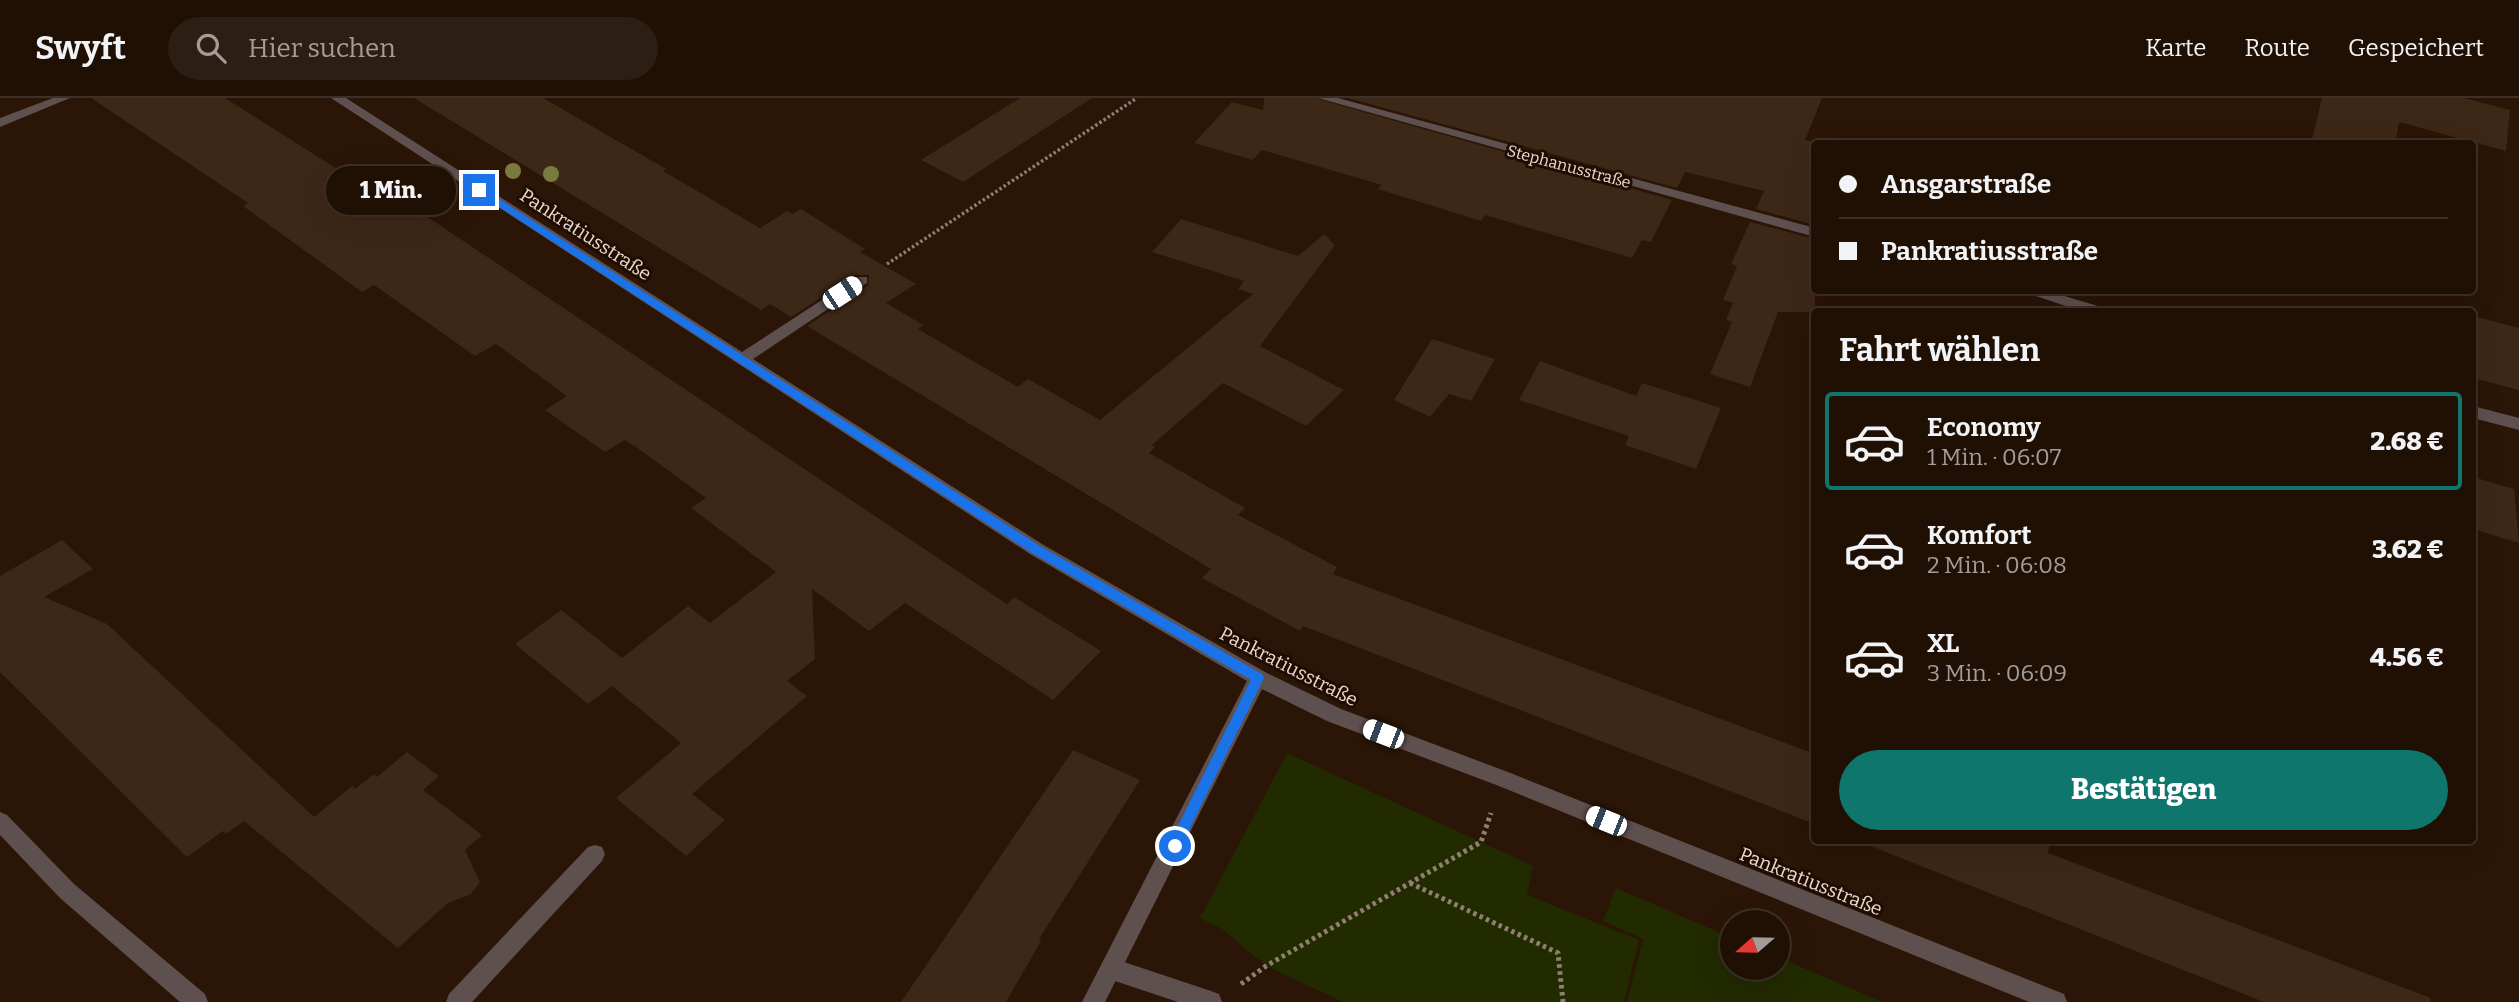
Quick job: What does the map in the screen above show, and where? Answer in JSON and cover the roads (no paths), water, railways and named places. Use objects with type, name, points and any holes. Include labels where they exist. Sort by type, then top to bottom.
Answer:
[{"type":"street","points":[[0,123],[64,98]]},
{"type":"street","name":"Pankratiusstraße","points":[[337,98],[1036,550],[1258,678],[1334,715],[1506,780],[2056,1002]]},
{"type":"street","name":"Stephanusstraße","points":[[1324,98],[1811,232]]},
{"type":"street","points":[[741,360],[862,280]]},
{"type":"street","points":[[2039,294],[2089,308]]},
{"type":"street","points":[[2476,413],[2519,424]]},
{"type":"street","points":[[1093,1002],[1258,678]]},
{"type":"street","points":[[0,821],[67,891],[197,1002]]},
{"type":"street","points":[[457,1002],[594,854]]},
{"type":"street","points":[[1112,969],[1211,1002]]}]
